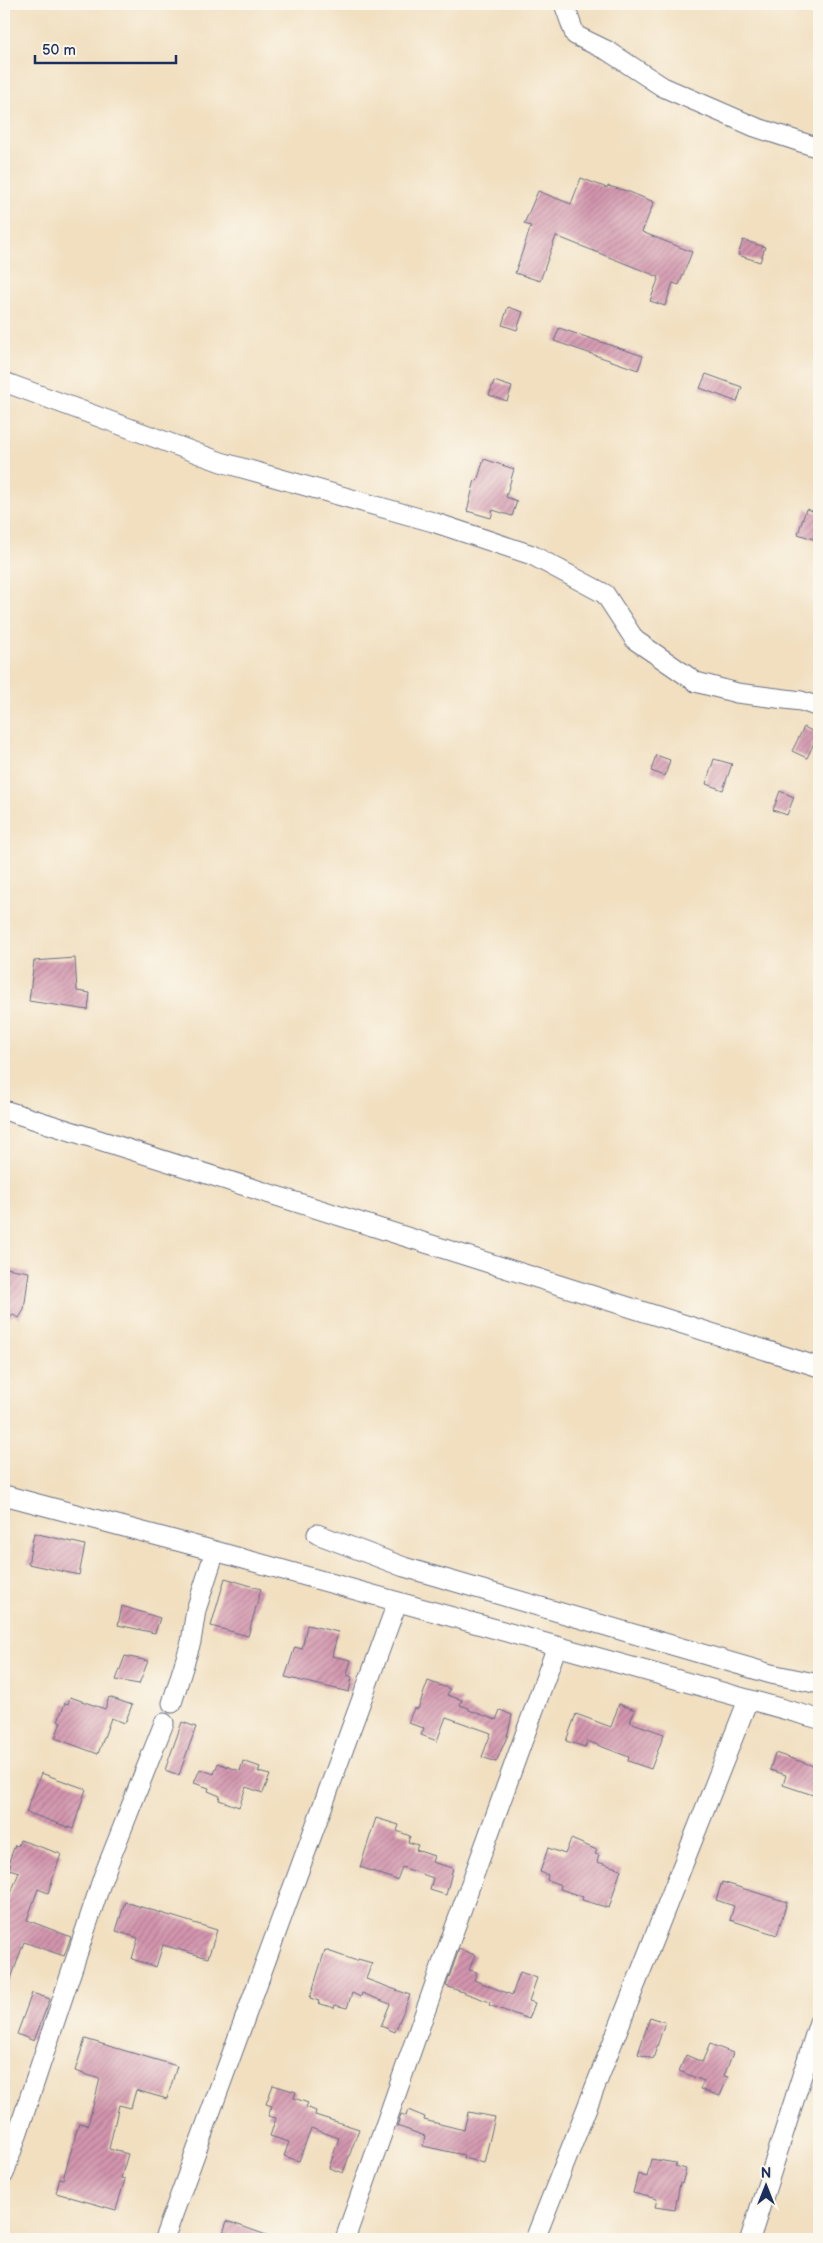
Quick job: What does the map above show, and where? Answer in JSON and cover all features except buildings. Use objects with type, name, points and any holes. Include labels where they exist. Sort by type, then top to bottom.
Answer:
[{"type":"street","points":[[564,4],[575,35],[608,51],[663,87],[755,127],[819,148]]},
{"type":"street","points":[[4,382],[221,462],[433,522],[532,555],[606,594],[635,640],[696,682],[737,693],[801,700],[819,707]]},
{"type":"street","points":[[4,1110],[819,1367]]},
{"type":"street","points":[[4,1495],[215,1551],[819,1719]]},
{"type":"street","points":[[317,1534],[404,1567],[771,1674],[819,1684]]},
{"type":"street","points":[[172,1703],[191,1642],[196,1610],[215,1551]]},
{"type":"street","points":[[164,2239],[397,1603]]},
{"type":"street","points":[[346,2239],[449,1944],[557,1646]]},
{"type":"street","points":[[535,2239],[748,1700]]},
{"type":"street","points":[[4,2174],[104,1877],[164,1723]]},
{"type":"street","points":[[750,2239],[819,2022]]}]
